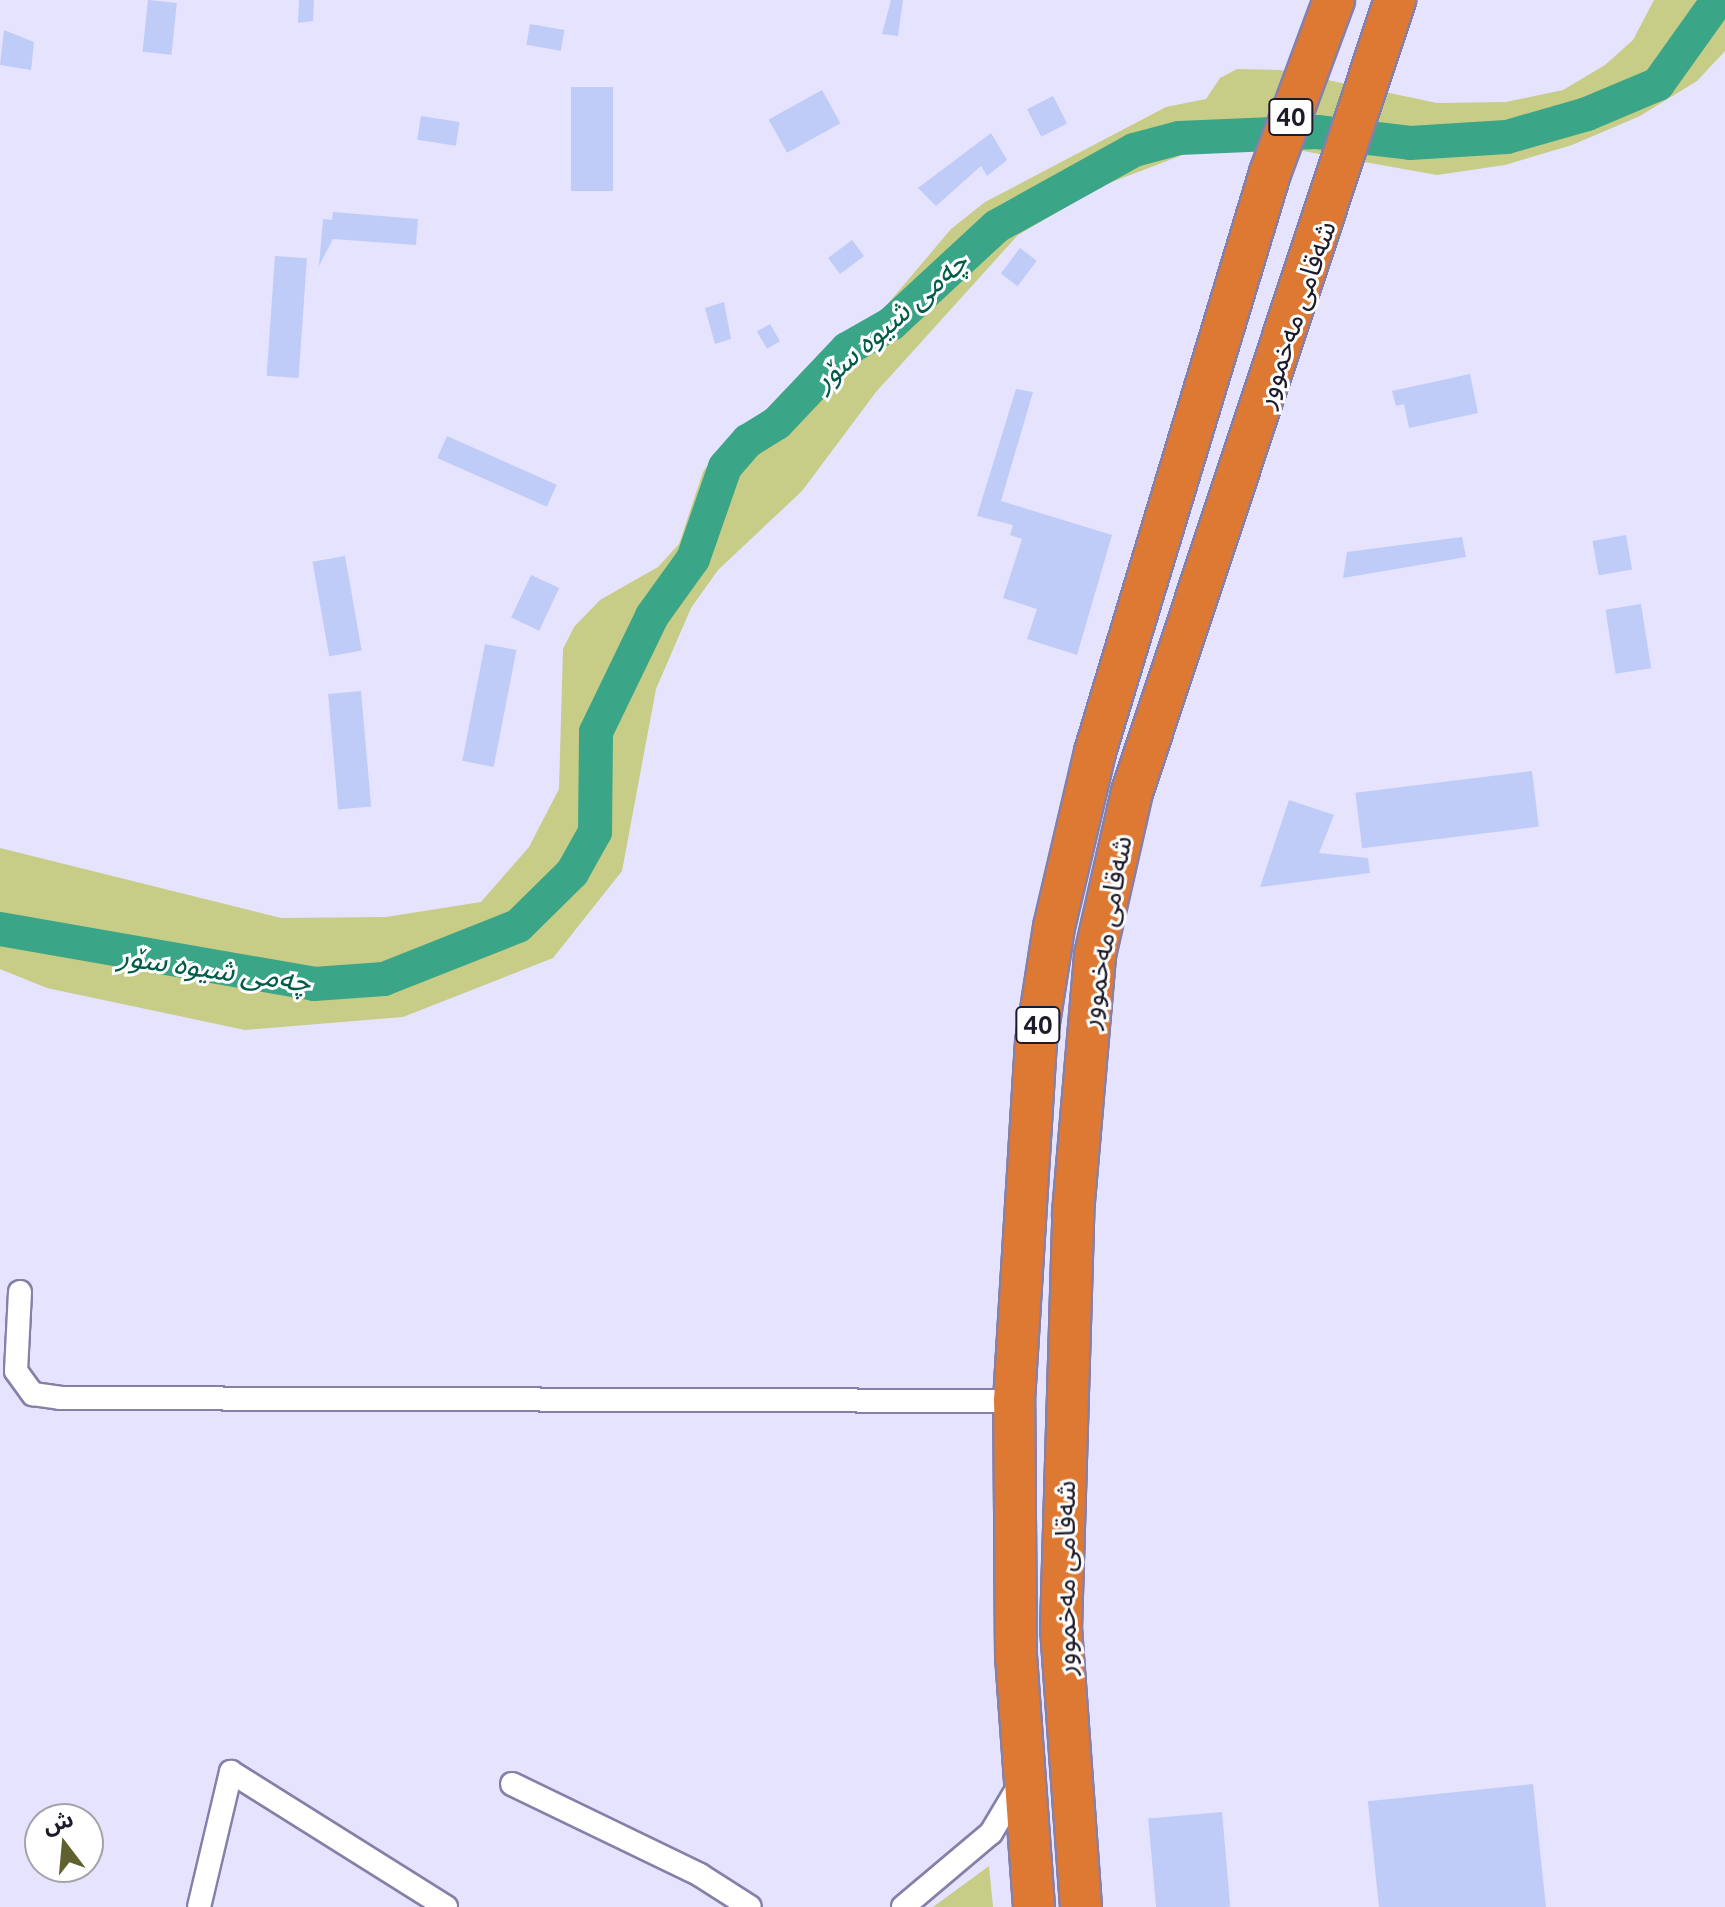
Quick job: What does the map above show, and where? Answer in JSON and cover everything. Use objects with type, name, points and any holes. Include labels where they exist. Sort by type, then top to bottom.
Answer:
[{"type":"highway","name":"شەقامی مەخموور","points":[[1034,1907],[1022,1781],[1014,1401],[1036,1042],[1067,856],[1270,173],[1334,0]]},
{"type":"highway","name":"شەقامی مەخموور","points":[[1081,1907],[1061,1629],[1073,1213],[1091,983],[1117,846],[1338,188],[1395,0]]},
{"type":"highway","points":[[1026,1212],[1073,1213]]},
{"type":"street","points":[[20,1292],[16,1371],[33,1394],[60,1398],[1014,1401]]},
{"type":"street","points":[[199,1907],[231,1772],[446,1907]]},
{"type":"street","points":[[903,1907],[991,1833],[1022,1781]]},
{"type":"street","points":[[512,1784],[715,1897],[750,1907]]},
{"type":"green space","points":[[1654,0],[1725,0],[1725,51],[1697,81],[1640,116],[1572,145],[1505,165],[1437,175],[1303,151],[1234,144],[1201,148],[1104,185],[1018,235],[876,392],[802,491],[718,570],[691,608],[656,689],[622,871],[553,958],[403,1017],[245,1030],[47,988],[0,969],[0,848],[281,918],[386,917],[481,902],[529,847],[559,789],[563,649],[574,627],[600,600],[658,567],[679,544],[703,472],[724,443],[752,424],[806,368],[875,319],[951,229],[985,202],[1166,107],[1206,99],[1220,78],[1237,69],[1280,70],[1437,103],[1506,102],[1563,90],[1605,65],[1633,40]]},
{"type":"green space","points":[[989,1866],[993,1907],[933,1907]]},
{"type":"building","points":[[148,0],[177,3],[171,55],[143,52]]},
{"type":"building","points":[[299,0],[314,0],[313,21],[298,23]]},
{"type":"building","points":[[891,0],[903,0],[898,36],[882,34]]},
{"type":"building","points":[[530,24],[564,30],[561,51],[526,45]]},
{"type":"building","points":[[4,30],[34,42],[31,70],[0,65]]},
{"type":"building","points":[[571,87],[613,87],[613,191],[571,191]]},
{"type":"building","points":[[822,90],[840,123],[787,153],[769,120]]},
{"type":"building","points":[[1053,96],[1067,124],[1041,137],[1027,109]]},
{"type":"building","points":[[421,116],[460,122],[456,146],[417,140]]},
{"type":"building","points":[[991,133],[1007,160],[987,176],[981,166],[936,206],[918,188]]},
{"type":"building","points":[[333,212],[418,219],[416,245],[333,239],[319,266],[323,219],[332,220]]},
{"type":"building","points":[[852,240],[864,256],[840,274],[828,258]]},
{"type":"building","points":[[1020,248],[1037,261],[1018,286],[1001,274]]},
{"type":"building","points":[[275,256],[307,258],[299,378],[267,376]]},
{"type":"building","points":[[724,302],[731,339],[715,344],[705,308]]},
{"type":"building","points":[[770,324],[780,341],[767,349],[757,332]]},
{"type":"building","points":[[1470,374],[1478,413],[1409,428],[1404,404],[1396,406],[1392,391]]},
{"type":"building","points":[[1016,389],[1033,392],[1001,501],[1112,535],[1077,655],[1027,639],[1037,609],[1003,598],[1022,539],[1010,535],[1013,525],[977,516]]},
{"type":"building","points":[[447,436],[557,485],[547,507],[437,458]]},
{"type":"building","points":[[1626,535],[1632,569],[1599,575],[1593,541]]},
{"type":"building","points":[[1462,537],[1466,557],[1343,578],[1347,552]]},
{"type":"building","points":[[345,556],[362,651],[329,656],[313,562]]},
{"type":"building","points":[[531,575],[559,588],[539,631],[511,618]]},
{"type":"building","points":[[1641,604],[1651,668],[1616,674],[1605,610]]},
{"type":"building","points":[[485,644],[516,650],[494,767],[462,761]]},
{"type":"building","points":[[361,691],[371,807],[338,809],[328,694]]},
{"type":"building","points":[[1532,771],[1539,827],[1362,848],[1355,793]]},
{"type":"building","points":[[1289,800],[1334,815],[1319,853],[1368,858],[1370,873],[1260,887]]},
{"type":"building","points":[[1533,1784],[1546,1907],[1379,1907],[1368,1801]]},
{"type":"building","points":[[1222,1812],[1230,1907],[1156,1907],[1148,1818]]},
{"type":"waterway","name":"چەمی شیوە سۆر","points":[[0,929],[314,984],[384,979],[518,926],[572,873],[595,832],[596,732],[652,616],[693,559],[725,467],[748,441],[777,423],[847,349],[891,324],[997,226],[1134,150],[1179,138],[1317,132],[1410,143],[1507,137],[1587,114],[1658,84],[1718,0]]}]
